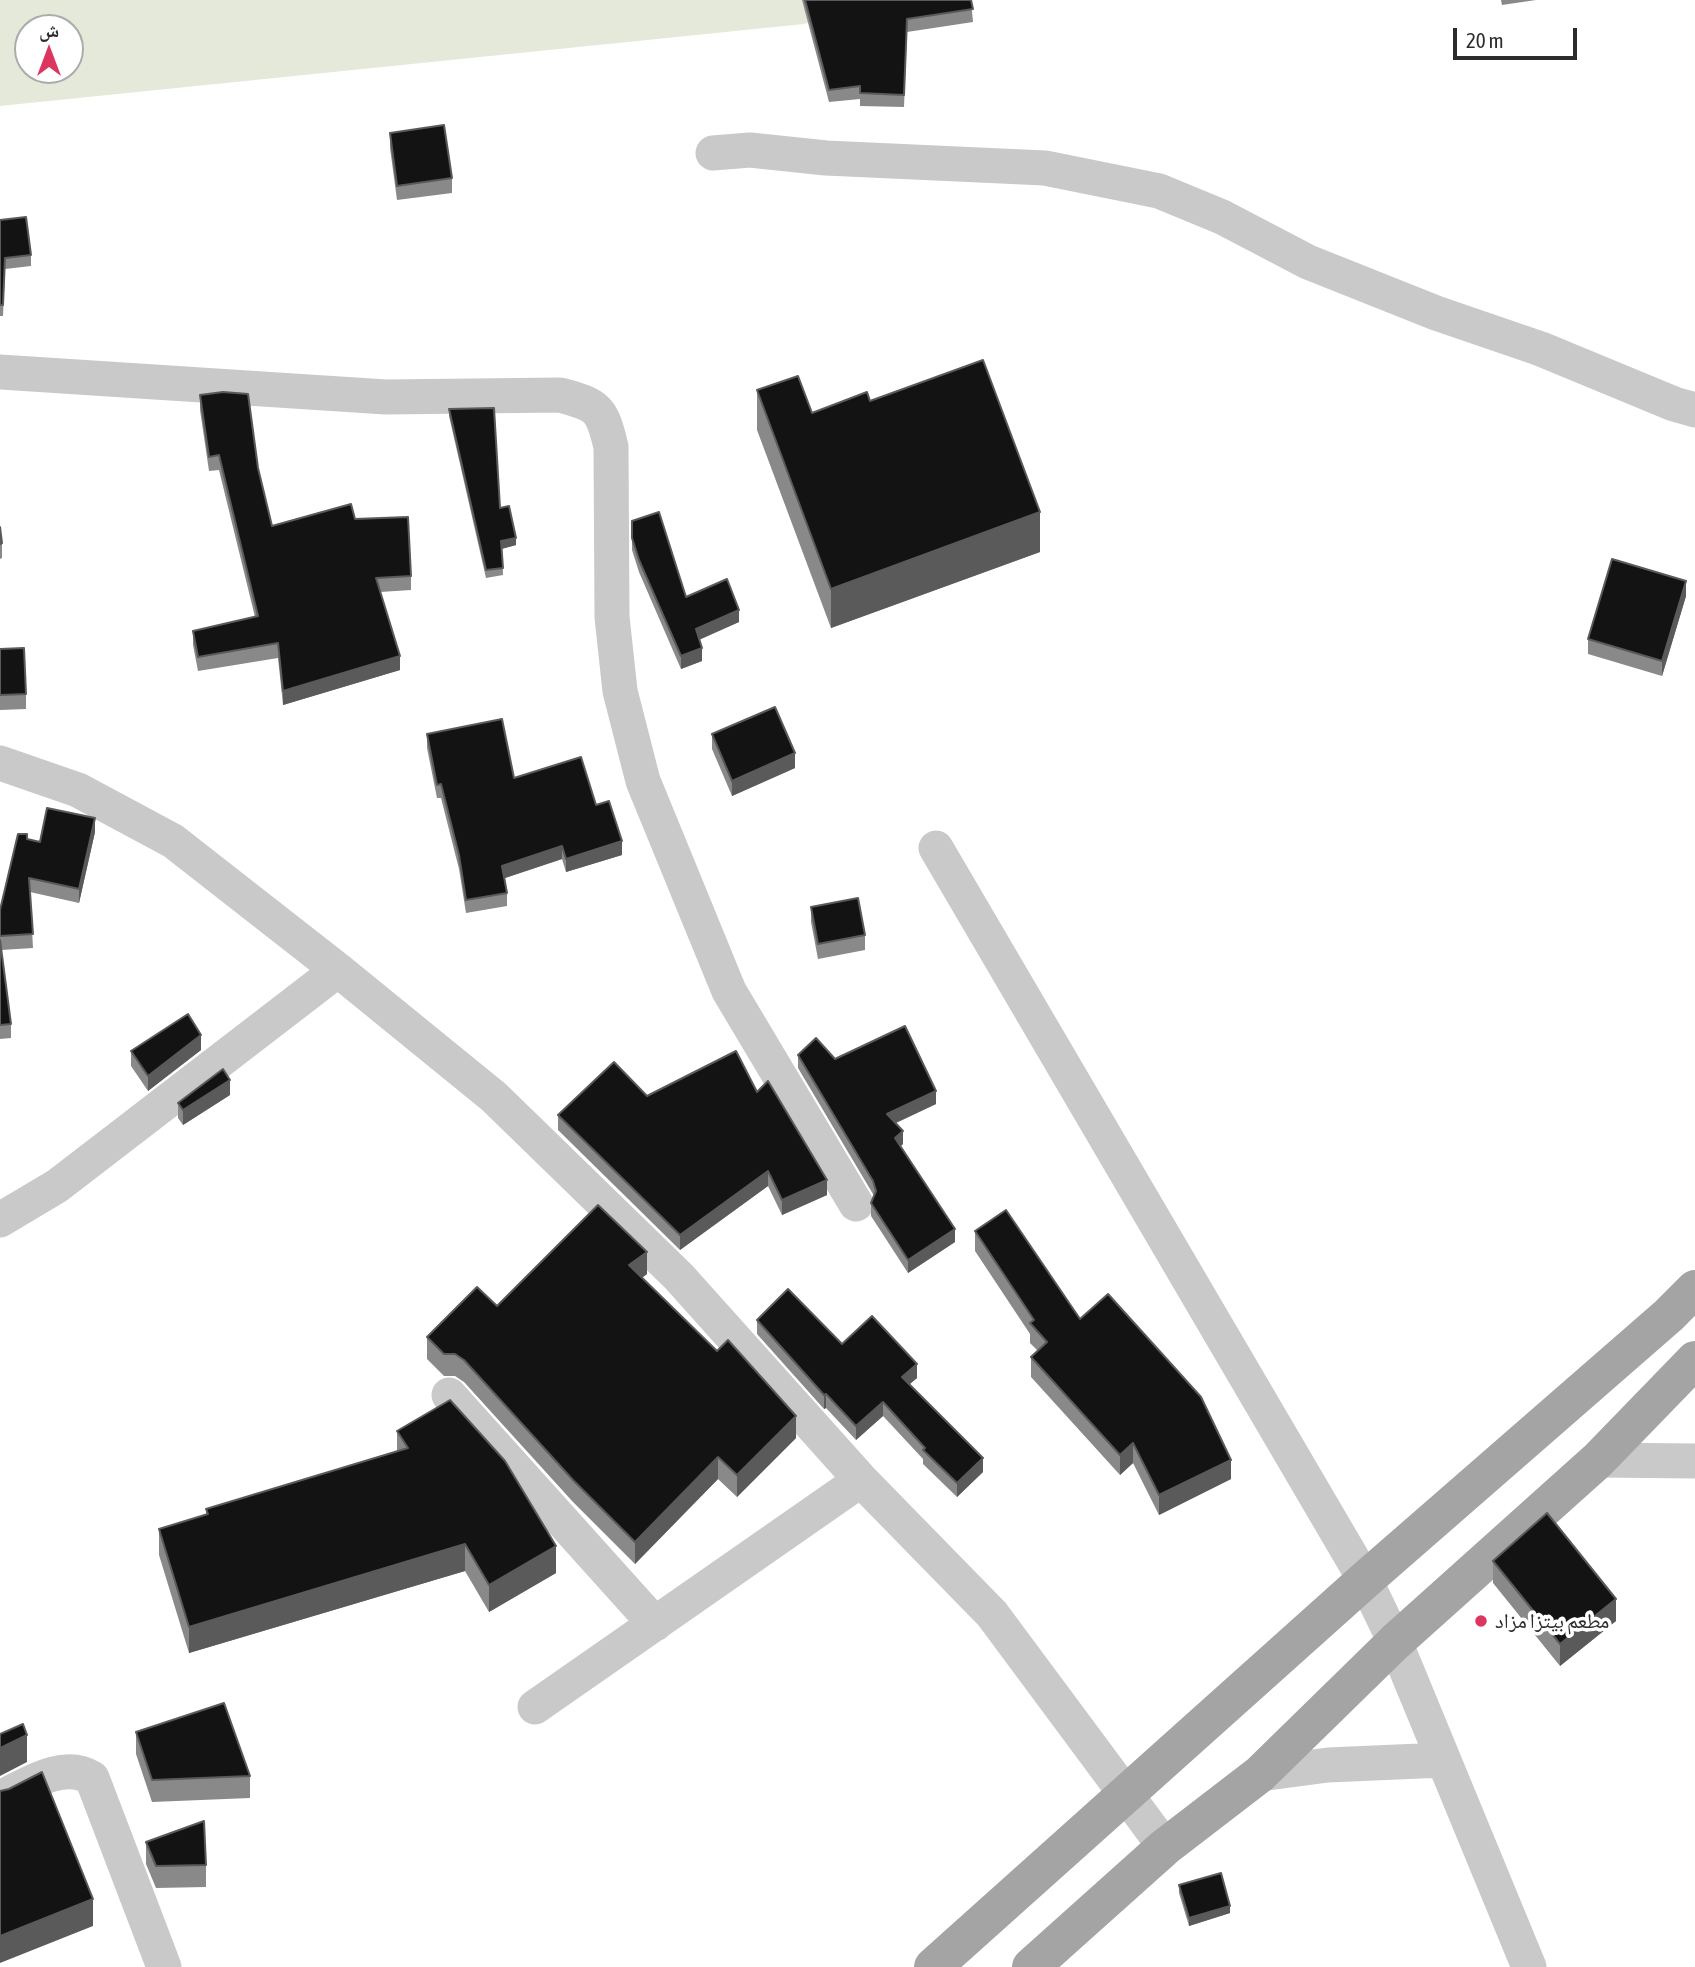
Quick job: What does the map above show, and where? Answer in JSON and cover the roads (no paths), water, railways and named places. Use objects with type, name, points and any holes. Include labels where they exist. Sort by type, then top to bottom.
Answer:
[{"type":"main road","points":[[933,1967],[1365,1580],[1669,1315],[1695,1289]]},
{"type":"main road","points":[[1031,1967],[1165,1847],[1260,1774],[1395,1642],[1598,1460],[1695,1360]]},
{"type":"street","points":[[713,153],[750,150],[825,158],[1045,168],[1159,191],[1222,217],[1308,262],[1695,410]]},
{"type":"street","points":[[0,372],[386,397],[559,395],[584,401],[595,409],[605,420],[611,447],[612,617],[620,691],[643,780],[729,991],[856,1204]]},
{"type":"street","points":[[0,763],[78,790],[173,841],[494,1097],[679,1277],[861,1480],[992,1614],[1165,1847]]},
{"type":"street","points":[[936,848],[1365,1580],[1395,1642],[1529,1967]]},
{"type":"street","points":[[0,1220],[57,1186],[338,970]]},
{"type":"street","points":[[449,1395],[654,1624]]},
{"type":"street","points":[[1598,1460],[1695,1461]]},
{"type":"street","points":[[535,1707],[861,1480]]},
{"type":"street","points":[[1260,1774],[1328,1765],[1443,1760]]},
{"type":"street","points":[[0,1798],[65,1771],[82,1772],[92,1778],[164,1967]]},
{"type":"place","name":"مطعم بيتزا مزاد","points":[[1481,1621]]}]
